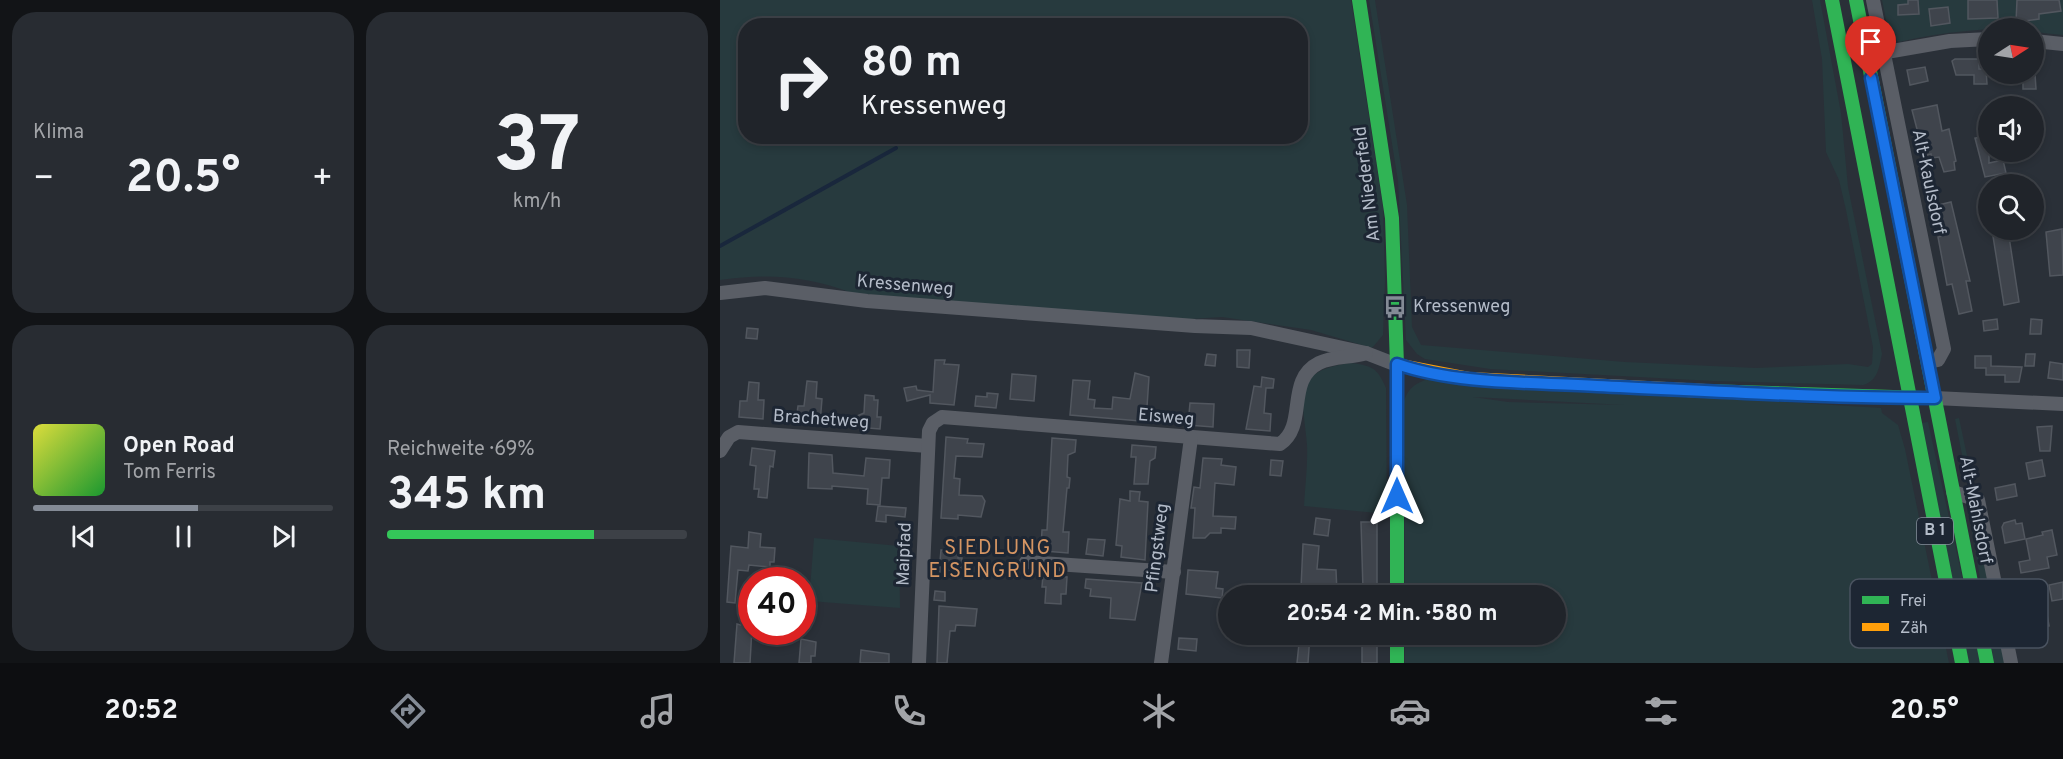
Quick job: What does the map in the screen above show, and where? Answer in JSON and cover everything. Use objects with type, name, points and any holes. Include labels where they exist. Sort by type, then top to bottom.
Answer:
[{"type":"main road","name":"Am Niederfeld","points":[[1359,0],[1388,184],[1397,364],[1397,585]]},
{"type":"main road","name":"B 1","points":[[1832,0],[1945,579]]},
{"type":"main road","name":"Alt-Kaulsdorf","points":[[1856,0],[1935,398]]},
{"type":"main road","name":"Kressenweg","points":[[1397,364],[1418,371],[1512,381],[1815,397],[1935,398]]},
{"type":"main road","name":"Alt-Mahlsdorf","points":[[1935,398],[1970,579]]},
{"type":"main road","points":[[1397,645],[1397,663]]},
{"type":"main road","name":"B 1","points":[[1959,648],[1962,663]]},
{"type":"main road","name":"Alt-Mahlsdorf","points":[[1984,648],[1987,663]]},
{"type":"street","name":"Alt-Kaulsdorf","points":[[1872,0],[1944,349],[1938,360],[1928,362]]},
{"type":"street","points":[[1867,56],[1950,40],[1978,39]]},
{"type":"street","points":[[2044,42],[2063,44]]},
{"type":"street","name":"Kressenweg","points":[[720,293],[765,288],[867,301],[1195,326],[1251,328],[1366,353],[1397,364]]},
{"type":"street","name":"Eisweg","points":[[928,446],[929,431],[933,423],[942,417],[1280,444],[1294,430],[1298,391],[1311,369],[1320,363],[1366,353]]},
{"type":"street","points":[[1935,398],[2063,404]]},
{"type":"street","name":"Brachetweg","points":[[720,451],[729,437],[744,432],[928,446]]},
{"type":"street","name":"Pfingstweg","points":[[1161,663],[1191,438]]},
{"type":"street","name":"Maipfad","points":[[919,663],[928,446]]},
{"type":"street","points":[[1953,492],[1978,501],[1994,579]]},
{"type":"street","points":[[1026,562],[1174,572]]},
{"type":"street","points":[[2008,648],[2011,663]]},
{"type":"green space","points":[[720,0],[1351,0],[1383,208],[1385,280],[1383,335],[1372,348],[1311,330],[1222,317],[1175,320],[852,293],[819,283],[787,278],[720,280]]},
{"type":"green space","points":[[1369,0],[1375,0],[1407,205],[1412,327],[1421,345],[1625,362],[1756,368],[1848,364],[1868,367],[1872,364],[1873,347],[1839,180],[1826,152],[1822,59],[1812,0],[1820,0],[1841,113],[1848,187],[1882,354],[1875,377],[1863,385],[1713,381],[1490,369],[1425,359],[1417,354],[1406,340],[1398,181]]},
{"type":"green space","points":[[1882,0],[2063,0],[2063,35],[2044,33],[2044,18],[1978,18],[1978,30],[1899,42],[1889,34]]},
{"type":"green space","points":[[1351,363],[1373,369],[1380,376],[1386,388],[1387,514],[1304,506],[1307,468],[1303,400],[1305,389],[1309,380],[1318,372]]},
{"type":"green space","points":[[1429,379],[1881,408],[1882,413],[1898,425],[1932,579],[1850,579],[1850,648],[1946,648],[1949,663],[1405,663],[1405,645],[1566,645],[1566,585],[1405,585],[1404,401],[1411,389]],"holes":[[[1473,397],[1625,405],[1508,402]]]},
{"type":"green space","points":[[1959,418],[1973,484],[1966,475],[1955,419]]},
{"type":"green space","points":[[1928,422],[1963,579],[1952,579],[1920,423]]},
{"type":"green space","points":[[1972,503],[1989,579],[1980,579],[1968,506]]},
{"type":"green space","points":[[814,538],[899,546],[900,608],[816,602],[816,567],[812,567]]},
{"type":"green space","points":[[1966,648],[1978,648],[1981,663],[1969,663]]},
{"type":"green space","points":[[1992,648],[2005,648],[2008,663],[1994,663]]},
{"type":"building","points":[[1908,0],[1918,0],[1919,14],[1898,15],[1898,5],[1908,4]]},
{"type":"building","points":[[1968,0],[1997,0],[1998,18],[1968,19]]},
{"type":"building","points":[[2017,0],[2059,0],[2061,11],[2039,14],[2039,18],[2016,18]]},
{"type":"building","points":[[1948,7],[1950,23],[1931,26],[1929,9]]},
{"type":"building","points":[[1978,59],[1978,84],[1974,84],[1974,75],[1956,75],[1952,61]]},
{"type":"building","points":[[1925,67],[1928,81],[1910,85],[1907,70]]},
{"type":"building","points":[[2023,84],[2036,84],[2036,89],[2023,89]]},
{"type":"building","points":[[1937,105],[1942,131],[1949,129],[1956,161],[1954,162],[1955,170],[1944,172],[1939,157],[1932,158],[1931,154],[1924,156],[1912,110]]},
{"type":"building","points":[[1981,162],[2003,162],[2006,173],[1984,174]]},
{"type":"building","points":[[1951,202],[1970,281],[1966,281],[1972,311],[1959,314],[1952,284],[1947,285],[1938,237],[1942,236],[1934,206]]},
{"type":"building","points":[[2062,229],[2063,275],[2050,276],[2046,232]]},
{"type":"building","points":[[1994,240],[2010,240],[2019,302],[2004,305]]},
{"type":"building","points":[[1997,319],[1998,329],[1984,331],[1983,321]]},
{"type":"building","points":[[2031,319],[2042,320],[2041,334],[2030,334]]},
{"type":"building","points":[[747,328],[758,329],[757,339],[746,338]]},
{"type":"building","points":[[1237,350],[1250,350],[1249,368],[1237,367]]},
{"type":"building","points":[[1207,354],[1216,355],[1215,366],[1205,365]]},
{"type":"building","points":[[2026,354],[2035,354],[2034,366],[2025,366]]},
{"type":"building","points":[[1975,356],[1991,356],[1991,366],[2022,367],[2019,382],[2005,382],[2005,375],[1986,375],[1986,368],[1975,368]]},
{"type":"building","points":[[935,360],[945,360],[944,364],[959,365],[954,405],[930,403],[930,395],[907,401],[904,388],[916,386],[917,390],[933,392]]},
{"type":"building","points":[[2050,362],[2063,364],[2063,380],[2048,378]]},
{"type":"building","points":[[1135,373],[1149,377],[1147,407],[1153,409],[1152,422],[1070,415],[1073,380],[1090,381],[1088,399],[1095,400],[1094,408],[1112,409],[1113,397],[1130,399]]},
{"type":"building","points":[[1012,374],[1036,376],[1034,401],[1010,399]]},
{"type":"building","points":[[1262,377],[1274,379],[1273,388],[1266,388],[1264,413],[1271,414],[1270,431],[1246,429],[1254,386],[1261,387]]},
{"type":"building","points":[[807,381],[817,382],[816,398],[822,399],[820,424],[796,422],[798,406],[804,406]]},
{"type":"building","points":[[749,382],[759,383],[758,400],[764,400],[763,419],[739,417],[740,401],[747,401]]},
{"type":"building","points":[[987,393],[998,394],[996,408],[975,406],[976,396],[987,397]]},
{"type":"building","points":[[865,395],[874,396],[874,400],[878,400],[877,417],[881,417],[880,429],[856,427],[857,416],[864,413]]},
{"type":"building","points":[[1190,403],[1214,404],[1213,427],[1188,425]]},
{"type":"building","points":[[2052,426],[2050,451],[2040,451],[2037,427]]},
{"type":"building","points":[[946,437],[968,439],[967,443],[984,444],[982,457],[956,456],[954,478],[960,479],[959,495],[982,496],[985,501],[981,517],[958,515],[958,519],[941,518]]},
{"type":"building","points":[[1052,438],[1076,440],[1075,452],[1068,455],[1067,477],[1070,478],[1063,532],[1069,532],[1068,553],[1044,551],[1041,548],[1042,530],[1047,530]]},
{"type":"building","points":[[1132,445],[1156,447],[1155,458],[1150,461],[1148,484],[1134,484],[1136,457],[1131,457]]},
{"type":"building","points":[[752,448],[775,451],[773,467],[770,466],[767,498],[758,497],[759,489],[754,489],[756,466],[750,465]]},
{"type":"building","points":[[809,453],[832,455],[833,473],[864,476],[866,458],[890,460],[889,478],[882,478],[880,505],[867,504],[868,489],[832,486],[832,489],[808,488]]},
{"type":"building","points":[[1203,458],[1222,459],[1221,465],[1236,467],[1234,485],[1215,483],[1213,516],[1236,517],[1235,529],[1221,528],[1221,533],[1210,533],[1205,538],[1193,538],[1195,508],[1191,508],[1194,487],[1200,488]]},
{"type":"building","points":[[1271,460],[1283,461],[1281,476],[1270,475]]},
{"type":"building","points":[[2042,460],[2045,476],[2029,479],[2026,463]]},
{"type":"building","points":[[2015,484],[2017,496],[1997,500],[1995,488]]},
{"type":"building","points":[[1130,491],[1140,492],[1139,501],[1148,502],[1145,560],[1121,557],[1122,546],[1116,545],[1120,499],[1130,501]]},
{"type":"building","points":[[878,506],[906,508],[905,517],[886,515],[886,522],[876,521]]},
{"type":"building","points":[[1316,518],[1330,520],[1328,536],[1314,534]]},
{"type":"building","points":[[2015,520],[2016,524],[2022,523],[2025,539],[2005,543],[2002,527],[2004,523]]},
{"type":"building","points":[[1361,522],[1377,522],[1377,585],[1363,585]]},
{"type":"building","points":[[2052,530],[2057,555],[2047,557],[2049,568],[2021,573],[2019,562],[2030,560],[2026,539]]},
{"type":"building","points":[[749,532],[761,534],[760,547],[775,548],[774,562],[770,562],[770,567],[749,565],[749,567],[738,567],[735,603],[727,602],[731,546],[748,548]]},
{"type":"building","points":[[1088,539],[1105,540],[1103,556],[1086,554]]},
{"type":"building","points":[[1303,544],[1319,546],[1317,569],[1336,570],[1337,585],[1301,585]]},
{"type":"building","points":[[941,550],[959,551],[958,558],[962,558],[961,568],[952,568],[951,574],[939,573]]},
{"type":"building","points":[[1188,570],[1218,572],[1216,588],[1218,588],[1218,598],[1186,594]]},
{"type":"building","points":[[1043,575],[1067,577],[1066,594],[1061,594],[1061,604],[1045,603],[1046,587],[1042,587]]},
{"type":"building","points":[[1086,579],[1142,583],[1135,620],[1110,618],[1111,598],[1090,596],[1091,589],[1085,588]]},
{"type":"building","points":[[2063,582],[2063,599],[2052,601],[2049,585]]},
{"type":"building","points":[[935,591],[945,592],[945,601],[934,600]]},
{"type":"building","points":[[939,606],[977,609],[975,626],[956,625],[955,631],[950,631],[947,663],[937,663]]},
{"type":"building","points":[[737,624],[738,645],[751,645],[750,663],[734,663]]},
{"type":"building","points":[[1179,638],[1197,639],[1196,651],[1178,649]]},
{"type":"building","points":[[800,645],[816,645],[815,656],[811,656],[811,663],[799,663]]},
{"type":"building","points":[[1299,645],[1309,645],[1308,663],[1297,663]]},
{"type":"building","points":[[1362,645],[1377,645],[1377,663],[1362,663]]},
{"type":"building","points":[[861,650],[889,654],[889,663],[860,663]]},
{"type":"waterway","points":[[720,246],[896,148]]},
{"type":"traffic: fast","points":[[1359,0],[1392,218],[1397,365],[1397,585]]},
{"type":"traffic: fast","points":[[1832,0],[1946,579]]},
{"type":"traffic: fast","points":[[1856,0],[1970,579]]},
{"type":"traffic: fast","points":[[1706,391],[1924,398]]},
{"type":"traffic: fast","points":[[1397,645],[1397,663]]},
{"type":"traffic: fast","points":[[1959,648],[1962,663]]},
{"type":"traffic: fast","points":[[1984,648],[1987,663]]},
{"type":"traffic: slow","points":[[1397,365],[1470,379],[1706,391]]},
{"type":"place","name":"Kressenweg","points":[[1395,307]]},
{"type":"district","name":"SIEDLUNG EISENGRUND","points":[[998,560]]},
{"type":"route","points":[[1397,496],[1397,364],[1418,371],[1512,381],[1815,397],[1935,398],[1871,78]]}]
